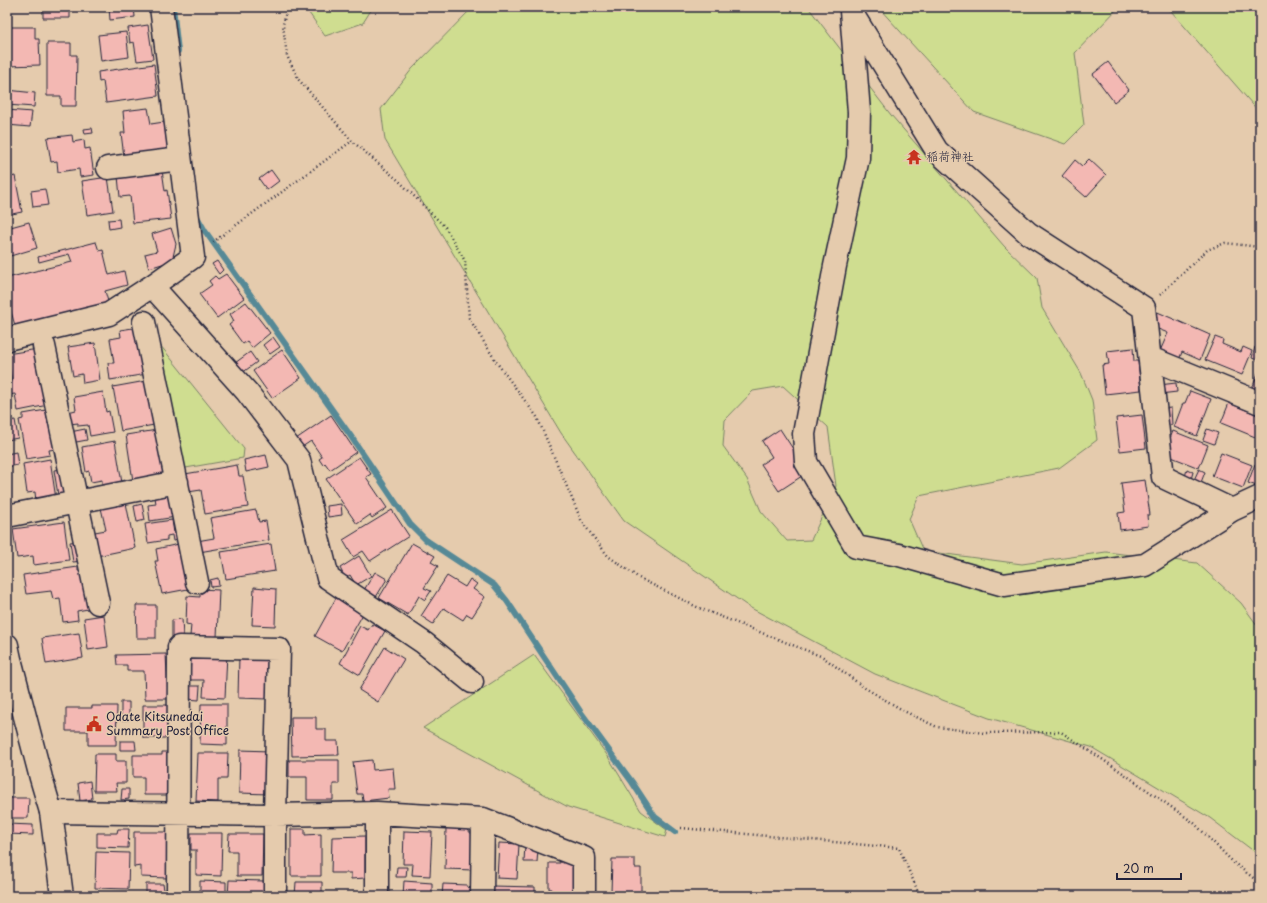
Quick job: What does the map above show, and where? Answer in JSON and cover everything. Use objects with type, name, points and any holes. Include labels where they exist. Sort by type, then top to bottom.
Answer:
[{"type":"street","points":[[7,339],[109,314],[193,257],[161,7]]},
{"type":"street","points":[[850,9],[937,151],[1028,233],[1144,308],[1163,477],[1232,510]]},
{"type":"street","points":[[850,9],[859,112],[858,158],[835,266],[804,434],[806,462],[856,547],[899,555],[1004,585],[1145,565],[1232,510],[1260,497]]},
{"type":"street","points":[[108,168],[180,159]]},
{"type":"street","points":[[152,286],[247,392],[299,460],[328,578],[424,643],[472,682]]},
{"type":"street","points":[[144,322],[197,582]]},
{"type":"street","points":[[44,346],[98,603]]},
{"type":"street","points":[[1150,358],[1260,403]]},
{"type":"street","points":[[7,516],[177,482]]},
{"type":"street","points":[[7,644],[39,771],[51,812],[62,896]]},
{"type":"street","points":[[178,896],[178,647],[279,649],[275,815],[275,896]]},
{"type":"street","points":[[51,812],[275,815],[377,813],[482,819],[584,858],[584,896]]},
{"type":"street","points":[[377,813],[377,896]]},
{"type":"street","points":[[482,819],[482,896]]},
{"type":"path","points":[[286,7],[283,25],[287,56],[299,80],[352,141],[399,181],[445,227],[465,261],[469,318],[497,364],[537,417],[582,522],[608,556],[639,578],[699,608],[822,656],[865,688],[906,712],[938,727],[984,734],[1061,732],[1120,770],[1194,823],[1234,863],[1256,880],[1260,881]]},
{"type":"path","points":[[217,239],[352,141]]},
{"type":"path","points":[[1144,308],[1207,250],[1225,244],[1260,247]]},
{"type":"path","points":[[681,828],[899,848],[920,896]]},
{"type":"green space","points":[[309,7],[373,7],[363,23],[325,36],[309,13]]},
{"type":"green space","points":[[473,7],[808,7],[891,115],[1004,246],[1037,278],[1042,308],[1081,373],[1092,400],[1097,440],[1059,468],[919,496],[909,519],[923,551],[1022,564],[1106,552],[1197,563],[1241,603],[1260,629],[1260,856],[1210,818],[1091,747],[989,718],[875,674],[749,607],[624,521],[561,433],[385,140],[381,109],[412,69]],"holes":[[[783,386],[828,427],[836,486],[811,540],[787,541],[761,511],[747,479],[723,446],[725,420],[753,391]]]},
{"type":"green space","points":[[878,7],[1119,7],[1075,53],[1084,125],[1065,144],[974,112]]},
{"type":"green space","points":[[1165,7],[1260,7],[1260,113],[1171,11]]},
{"type":"green space","points":[[152,335],[244,449],[243,458],[180,469]]},
{"type":"green space","points":[[534,655],[607,755],[641,811],[667,830],[665,837],[568,807],[423,728]]},
{"type":"building","points":[[43,7],[70,7],[70,18],[43,18]]},
{"type":"building","points":[[109,7],[134,7],[135,17],[110,20]]},
{"type":"building","points":[[148,25],[153,59],[137,61],[134,42],[130,43],[128,28]]},
{"type":"building","points":[[7,27],[35,27],[35,39],[39,39],[40,65],[7,66]]},
{"type":"building","points":[[126,32],[129,57],[101,61],[98,35]]},
{"type":"building","points":[[47,43],[71,43],[71,55],[77,55],[76,106],[61,106],[61,96],[47,96]]},
{"type":"building","points":[[1108,62],[1129,90],[1114,102],[1093,74]]},
{"type":"building","points":[[154,64],[158,96],[106,103],[103,81],[99,82],[98,72]]},
{"type":"building","points":[[7,90],[35,93],[34,107],[7,105]]},
{"type":"building","points":[[148,108],[151,124],[164,122],[168,151],[124,157],[121,133],[125,133],[123,111]]},
{"type":"building","points":[[7,110],[32,112],[30,127],[7,125]]},
{"type":"building","points":[[92,128],[93,133],[85,134],[84,129]]},
{"type":"building","points":[[72,135],[73,142],[84,140],[85,149],[90,148],[94,175],[80,177],[79,169],[58,172],[57,161],[51,162],[47,138]]},
{"type":"building","name":"稲荷神社","points":[[916,151],[920,160],[913,163],[909,154]]},
{"type":"building","points":[[1089,159],[1106,175],[1086,197],[1062,176],[1075,160],[1082,166]]},
{"type":"building","points":[[162,170],[165,191],[167,190],[171,219],[133,223],[130,196],[120,197],[118,176]]},
{"type":"building","points":[[271,170],[279,181],[267,190],[259,179]]},
{"type":"building","points":[[15,176],[22,212],[7,215],[7,178]]},
{"type":"building","points":[[108,177],[113,211],[87,215],[82,181]]},
{"type":"building","points":[[45,189],[48,205],[33,207],[31,191]]},
{"type":"building","points":[[119,219],[120,227],[109,229],[108,220]]},
{"type":"building","points":[[29,222],[37,248],[7,257],[7,228]]},
{"type":"building","points":[[171,228],[176,244],[172,261],[149,268],[145,254],[157,251],[152,234]]},
{"type":"building","points":[[96,242],[99,251],[103,250],[109,275],[124,271],[127,285],[105,291],[109,305],[16,329],[10,308],[7,309],[7,278],[72,262],[69,254],[39,262],[38,257]]},
{"type":"building","points":[[217,261],[223,270],[219,274],[212,264]]},
{"type":"building","points":[[226,274],[244,298],[217,318],[199,294],[212,285],[209,281],[215,276],[218,279]]},
{"type":"building","points":[[246,302],[270,333],[252,348],[247,341],[243,344],[229,325],[234,321],[230,314]]},
{"type":"building","points":[[1153,310],[1210,335],[1200,360],[1182,352],[1179,360],[1160,351],[1168,333],[1153,327]]},
{"type":"building","points":[[139,327],[147,374],[110,380],[108,363],[114,363],[110,339],[121,337],[120,330]]},
{"type":"building","points":[[273,337],[280,347],[270,354],[263,345]]},
{"type":"building","points":[[1215,337],[1223,340],[1222,344],[1241,352],[1243,347],[1252,351],[1242,375],[1205,360]]},
{"type":"building","points":[[95,343],[100,380],[83,383],[82,374],[73,376],[68,347]]},
{"type":"building","points":[[1255,347],[1260,349],[1260,361],[1252,358]]},
{"type":"building","points":[[1133,348],[1134,361],[1138,361],[1141,390],[1105,394],[1102,365],[1109,364],[1107,351]]},
{"type":"building","points":[[38,349],[48,405],[18,411],[15,394],[7,395],[7,383],[12,382],[7,354]]},
{"type":"building","points":[[282,350],[301,378],[272,398],[253,371]]},
{"type":"building","points":[[250,352],[257,362],[242,373],[235,363]]},
{"type":"building","points":[[1260,368],[1260,391],[1251,391]]},
{"type":"building","points":[[146,381],[154,425],[121,431],[113,387]]},
{"type":"building","points":[[1176,383],[1177,392],[1160,394],[1159,385]]},
{"type":"building","points":[[1190,391],[1211,399],[1197,436],[1174,427],[1183,403],[1185,403]]},
{"type":"building","points":[[103,392],[106,412],[109,411],[113,432],[90,436],[88,425],[78,426],[78,423],[70,424],[68,412],[76,410],[74,397]]},
{"type":"building","points":[[1229,403],[1258,415],[1260,412],[1260,439],[1221,423]]},
{"type":"building","points":[[1171,408],[1172,425],[1162,426],[1162,409]]},
{"type":"building","points":[[46,410],[48,424],[52,423],[56,449],[49,450],[50,455],[26,459],[19,420],[23,419],[23,414]]},
{"type":"building","points":[[331,415],[356,452],[330,470],[325,463],[323,465],[319,459],[322,457],[311,441],[302,447],[296,439]]},
{"type":"building","points":[[1142,415],[1146,448],[1120,451],[1116,418]]},
{"type":"building","points":[[15,420],[18,438],[7,440],[7,421]]},
{"type":"building","points":[[85,429],[87,440],[71,443],[70,432]]},
{"type":"building","points":[[780,429],[808,472],[779,491],[761,464],[772,457],[762,441]]},
{"type":"building","points":[[1207,429],[1218,433],[1214,444],[1203,440]]},
{"type":"building","points":[[157,430],[165,476],[133,481],[126,435]]},
{"type":"building","points":[[1173,431],[1208,445],[1199,468],[1164,454]]},
{"type":"building","points":[[115,441],[122,483],[102,486],[102,480],[91,482],[89,471],[86,472],[82,447]]},
{"type":"building","points":[[16,452],[18,465],[7,467],[7,454]]},
{"type":"building","points":[[1221,453],[1252,465],[1243,488],[1212,476]]},
{"type":"building","points":[[266,455],[269,467],[246,472],[244,460]]},
{"type":"building","points":[[359,457],[371,474],[366,477],[387,508],[372,518],[370,515],[357,524],[326,479]]},
{"type":"building","points":[[50,459],[56,499],[36,502],[35,492],[27,493],[23,464]]},
{"type":"building","points":[[1255,464],[1260,466],[1260,487],[1248,483]]},
{"type":"building","points":[[237,465],[239,476],[243,476],[248,507],[205,514],[201,490],[188,492],[185,474]]},
{"type":"building","points":[[64,469],[68,494],[58,495],[54,470]]},
{"type":"building","points":[[1187,469],[1193,472],[1190,483],[1184,481]]},
{"type":"building","points":[[1199,469],[1205,472],[1200,485],[1193,482]]},
{"type":"building","points":[[1145,480],[1150,515],[1147,515],[1148,526],[1120,530],[1118,513],[1125,512],[1121,483]]},
{"type":"building","points":[[168,496],[169,503],[174,502],[176,517],[150,521],[148,505],[156,504],[155,497]]},
{"type":"building","points":[[126,503],[135,548],[97,556],[93,538],[96,537],[95,532],[106,530],[101,508]]},
{"type":"building","points":[[142,504],[145,520],[137,522],[134,506]]},
{"type":"building","points":[[341,504],[342,515],[328,517],[327,506]]},
{"type":"building","points":[[256,510],[259,522],[266,521],[269,540],[199,552],[197,541],[214,538],[210,518]]},
{"type":"building","points":[[392,510],[409,536],[370,561],[363,551],[353,557],[343,540]]},
{"type":"building","points":[[172,520],[174,533],[179,533],[180,540],[173,541],[172,535],[167,536],[167,540],[148,543],[145,524]]},
{"type":"building","points":[[64,522],[69,560],[34,565],[33,556],[17,558],[13,529]]},
{"type":"building","points":[[80,541],[82,561],[73,562],[70,542]]},
{"type":"building","points":[[412,543],[435,556],[431,562],[438,566],[424,588],[431,591],[425,600],[419,596],[408,615],[379,598]]},
{"type":"building","points":[[179,544],[193,588],[162,594],[155,561],[158,561],[156,549]]},
{"type":"building","points":[[271,544],[275,571],[226,579],[221,552]]},
{"type":"building","points":[[359,556],[371,576],[356,585],[350,575],[345,578],[340,568]]},
{"type":"building","points":[[78,567],[78,571],[84,570],[93,608],[77,611],[78,620],[63,622],[60,598],[53,599],[51,591],[26,594],[23,575]]},
{"type":"building","points":[[375,572],[387,579],[376,597],[364,590]]},
{"type":"building","points":[[447,576],[465,587],[470,579],[477,584],[473,589],[485,597],[472,617],[467,614],[463,620],[444,608],[433,624],[421,616]]},
{"type":"building","points":[[218,578],[219,586],[211,587],[210,580]]},
{"type":"building","points":[[254,587],[276,589],[275,626],[252,625]]},
{"type":"building","points":[[200,589],[219,590],[217,637],[190,636],[191,625],[186,624],[187,596],[200,597]]},
{"type":"building","points":[[336,598],[363,614],[342,651],[315,636]]},
{"type":"building","points":[[136,605],[156,605],[156,638],[137,638]]},
{"type":"building","points":[[104,615],[108,647],[88,650],[84,618]]},
{"type":"building","points":[[182,619],[183,637],[172,637],[172,620]]},
{"type":"building","points":[[372,624],[385,631],[360,675],[340,663],[360,626],[368,630]]},
{"type":"building","points":[[79,633],[83,658],[46,664],[42,638]]},
{"type":"building","points":[[385,647],[404,659],[378,702],[359,690]]},
{"type":"building","points":[[227,653],[225,698],[203,697],[204,680],[190,680],[191,657]]},
{"type":"building","points":[[166,654],[168,699],[145,699],[144,671],[127,671],[127,665],[117,665],[116,655]]},
{"type":"building","points":[[239,655],[268,656],[267,699],[238,698]]},
{"type":"building","points":[[187,686],[200,686],[199,700],[187,699]]},
{"type":"building","points":[[121,702],[129,702],[129,720],[121,720]]},
{"type":"building","points":[[201,704],[227,704],[227,745],[200,744]]},
{"type":"building","points":[[143,705],[170,705],[170,738],[143,738]]},
{"type":"building","points":[[92,706],[117,706],[116,745],[88,745],[88,731],[66,731],[66,708],[92,708]]},
{"type":"building","points":[[291,717],[316,717],[316,729],[326,729],[326,741],[338,741],[339,755],[292,756]]},
{"type":"building","points":[[120,741],[135,741],[136,750],[120,750]]},
{"type":"building","points":[[240,750],[269,751],[268,794],[239,793]]},
{"type":"building","points":[[162,752],[170,752],[170,795],[144,795],[144,777],[133,777],[133,755],[162,755]]},
{"type":"building","points":[[198,753],[228,753],[227,779],[218,779],[218,802],[196,801]]},
{"type":"building","points":[[95,754],[116,754],[116,761],[126,761],[126,783],[116,783],[117,791],[94,791]]},
{"type":"building","points":[[289,760],[339,760],[339,784],[333,784],[333,800],[307,800],[307,777],[289,777]]},
{"type":"building","points":[[372,760],[373,770],[393,768],[395,789],[388,789],[389,798],[363,801],[362,794],[357,794],[353,762]]},
{"type":"building","points":[[90,781],[92,799],[80,801],[78,783]]},
{"type":"building","points":[[122,789],[129,789],[129,799],[121,800]]},
{"type":"building","points":[[9,798],[29,798],[28,818],[7,818]]},
{"type":"building","points":[[7,824],[33,825],[33,835],[7,834]]},
{"type":"building","points":[[446,828],[467,829],[474,837],[473,870],[445,869]]},
{"type":"building","points":[[118,829],[129,829],[128,848],[97,847],[97,833],[117,833]]},
{"type":"building","points":[[291,829],[305,829],[305,835],[321,834],[321,876],[291,876]]},
{"type":"building","points":[[404,831],[432,832],[430,876],[412,875],[413,864],[403,864]]},
{"type":"building","points":[[134,832],[168,832],[167,878],[141,877],[141,866],[134,867]]},
{"type":"building","points":[[191,833],[222,833],[221,876],[196,875],[196,850],[191,850]]},
{"type":"building","points":[[229,834],[263,834],[262,876],[237,876],[237,851],[228,851]]},
{"type":"building","points":[[365,836],[365,878],[351,879],[351,873],[331,873],[332,837]]},
{"type":"building","points":[[499,843],[519,844],[517,879],[497,878]]},
{"type":"building","points":[[525,844],[538,850],[537,862],[524,862]]},
{"type":"building","points":[[96,852],[129,853],[128,889],[95,888]]},
{"type":"building","points":[[612,859],[635,859],[635,868],[641,868],[641,896],[606,896],[606,892],[611,893]]},
{"type":"building","points":[[560,860],[575,864],[575,890],[571,890],[571,896],[552,896],[552,889],[549,889],[549,863],[560,863]]},
{"type":"building","points":[[397,867],[407,867],[406,877],[396,877]]},
{"type":"building","points":[[229,880],[264,881],[267,896],[228,896]]},
{"type":"building","points":[[200,881],[226,882],[226,896],[200,896]]},
{"type":"building","points":[[404,881],[432,883],[432,896],[403,896]]},
{"type":"building","points":[[296,882],[322,882],[322,896],[295,896]]},
{"type":"building","points":[[146,884],[163,884],[164,890],[171,890],[171,896],[146,896]]},
{"type":"building","points":[[443,884],[467,885],[467,887],[472,888],[472,896],[442,896]]},
{"type":"building","points":[[492,886],[535,887],[535,896],[492,896]]},
{"type":"waterway","points":[[173,7],[178,51]]},
{"type":"waterway","points":[[196,215],[205,231],[350,435],[410,524],[426,540],[494,585],[507,601],[580,711],[632,782],[655,817],[675,832]]},
{"type":"place","name":"稲荷神社","points":[[914,157]]},
{"type":"place","name":"Odate Kitsunedai Summary Post Office","points":[[94,724]]}]
